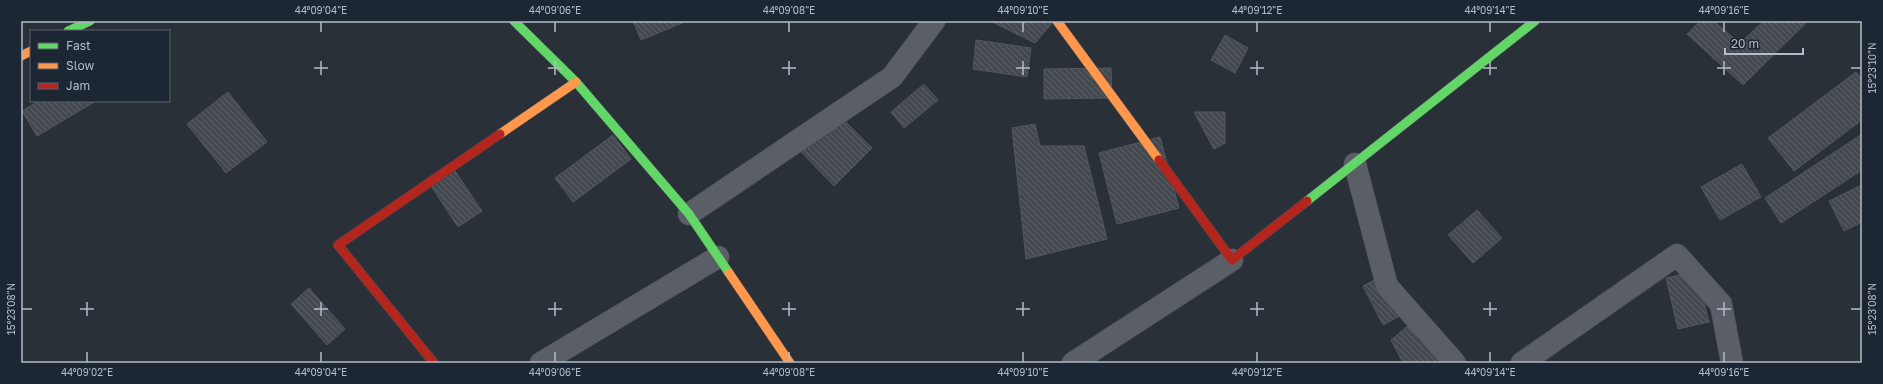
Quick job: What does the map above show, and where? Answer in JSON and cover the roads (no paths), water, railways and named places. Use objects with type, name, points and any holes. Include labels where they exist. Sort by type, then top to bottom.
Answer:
[{"type":"street","points":[[70,30],[90,21]]},
{"type":"street","points":[[514,21],[576,82],[689,214],[790,363]]},
{"type":"street","points":[[689,214],[892,77],[934,21]]},
{"type":"street","points":[[1057,21],[1232,260]]},
{"type":"street","points":[[1073,363],[1232,260],[1535,21]]},
{"type":"street","points":[[21,56],[30,51]]},
{"type":"street","points":[[434,363],[338,245],[576,82]]},
{"type":"street","points":[[1354,164],[1387,286],[1455,363]]},
{"type":"street","points":[[1522,363],[1677,255],[1721,304],[1732,363]]},
{"type":"street","points":[[541,363],[718,257]]}]
